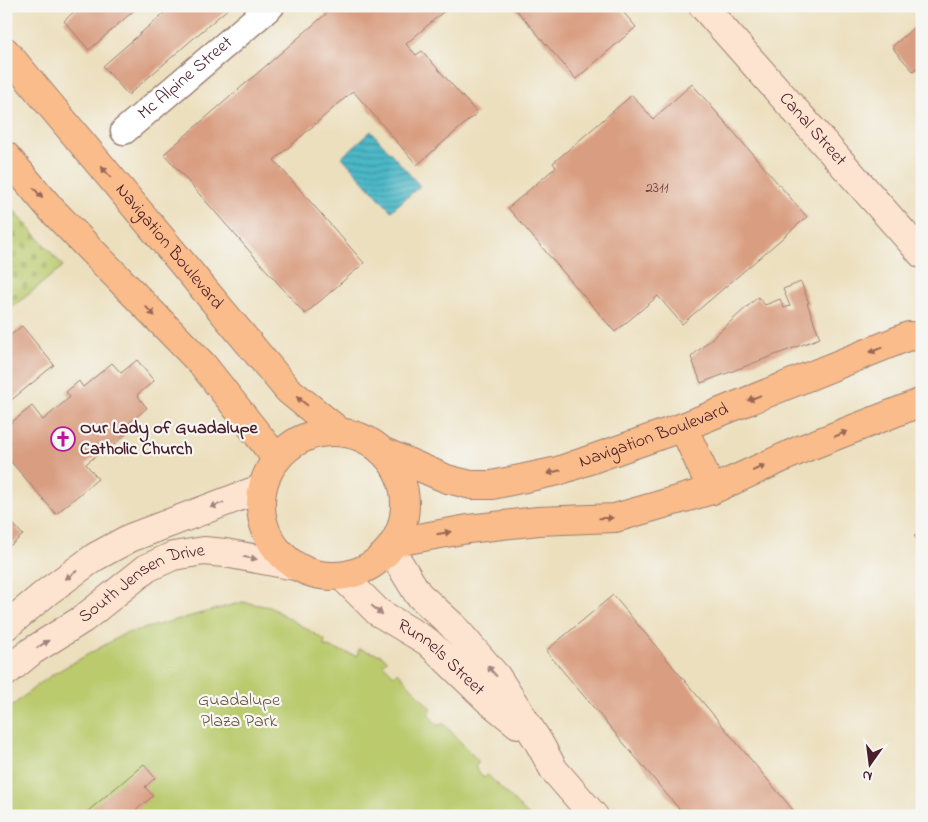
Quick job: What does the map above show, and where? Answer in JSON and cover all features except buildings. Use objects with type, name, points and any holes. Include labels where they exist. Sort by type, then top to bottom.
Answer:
[{"type":"main road","name":"Canal Street","points":[[703,6],[922,254]]},
{"type":"main road","name":"Navigation Boulevard","points":[[6,52],[288,390],[340,432]]},
{"type":"main road","points":[[6,156],[51,209],[203,364],[277,459]]},
{"type":"main road","name":"Navigation Boulevard","points":[[382,451],[447,479],[471,485],[492,485],[558,471],[683,427],[909,336],[922,337]]},
{"type":"main road","points":[[393,546],[468,529],[538,521],[615,518],[712,490],[802,450],[922,402]]},
{"type":"main road","points":[[683,427],[712,490]]},
{"type":"main road","points":[[340,432],[355,435],[382,451],[395,466],[403,484],[406,504],[404,523],[393,546],[377,563],[360,572],[342,576],[326,576],[310,573],[295,566],[281,555],[270,540],[263,524],[261,506],[262,488],[268,473],[277,459],[289,447],[305,438],[322,433],[340,432]]},
{"type":"main road","points":[[6,626],[47,592],[95,557],[130,538],[262,488]]},
{"type":"main road","name":"Runnels Street","points":[[393,546],[418,594],[452,626],[497,677],[538,741],[554,770],[594,816]]},
{"type":"main road","name":"South Jensen Drive","points":[[6,672],[32,651],[83,619],[147,568],[173,556],[204,551],[295,566]]},
{"type":"main road","name":"Runnels Street","points":[[342,576],[378,612],[428,642],[487,699],[538,741]]},
{"type":"street","name":"Mc Alpine Street","points":[[124,131],[271,6]]},
{"type":"green space","points":[[6,201],[63,266],[6,313]]},
{"type":"green space","name":"Guadalupe Plaza Park","points":[[243,602],[270,607],[325,640],[324,646],[357,656],[359,649],[381,655],[387,660],[383,664],[394,675],[398,672],[432,710],[428,714],[438,726],[443,723],[479,762],[475,767],[484,778],[488,775],[529,816],[6,816],[6,711],[55,673],[124,634]]},
{"type":"water","points":[[371,131],[420,186],[391,211],[342,157]]},
{"type":"place","name":"Our Lady of Guadalupe Catholic Church","points":[[63,439]]}]
